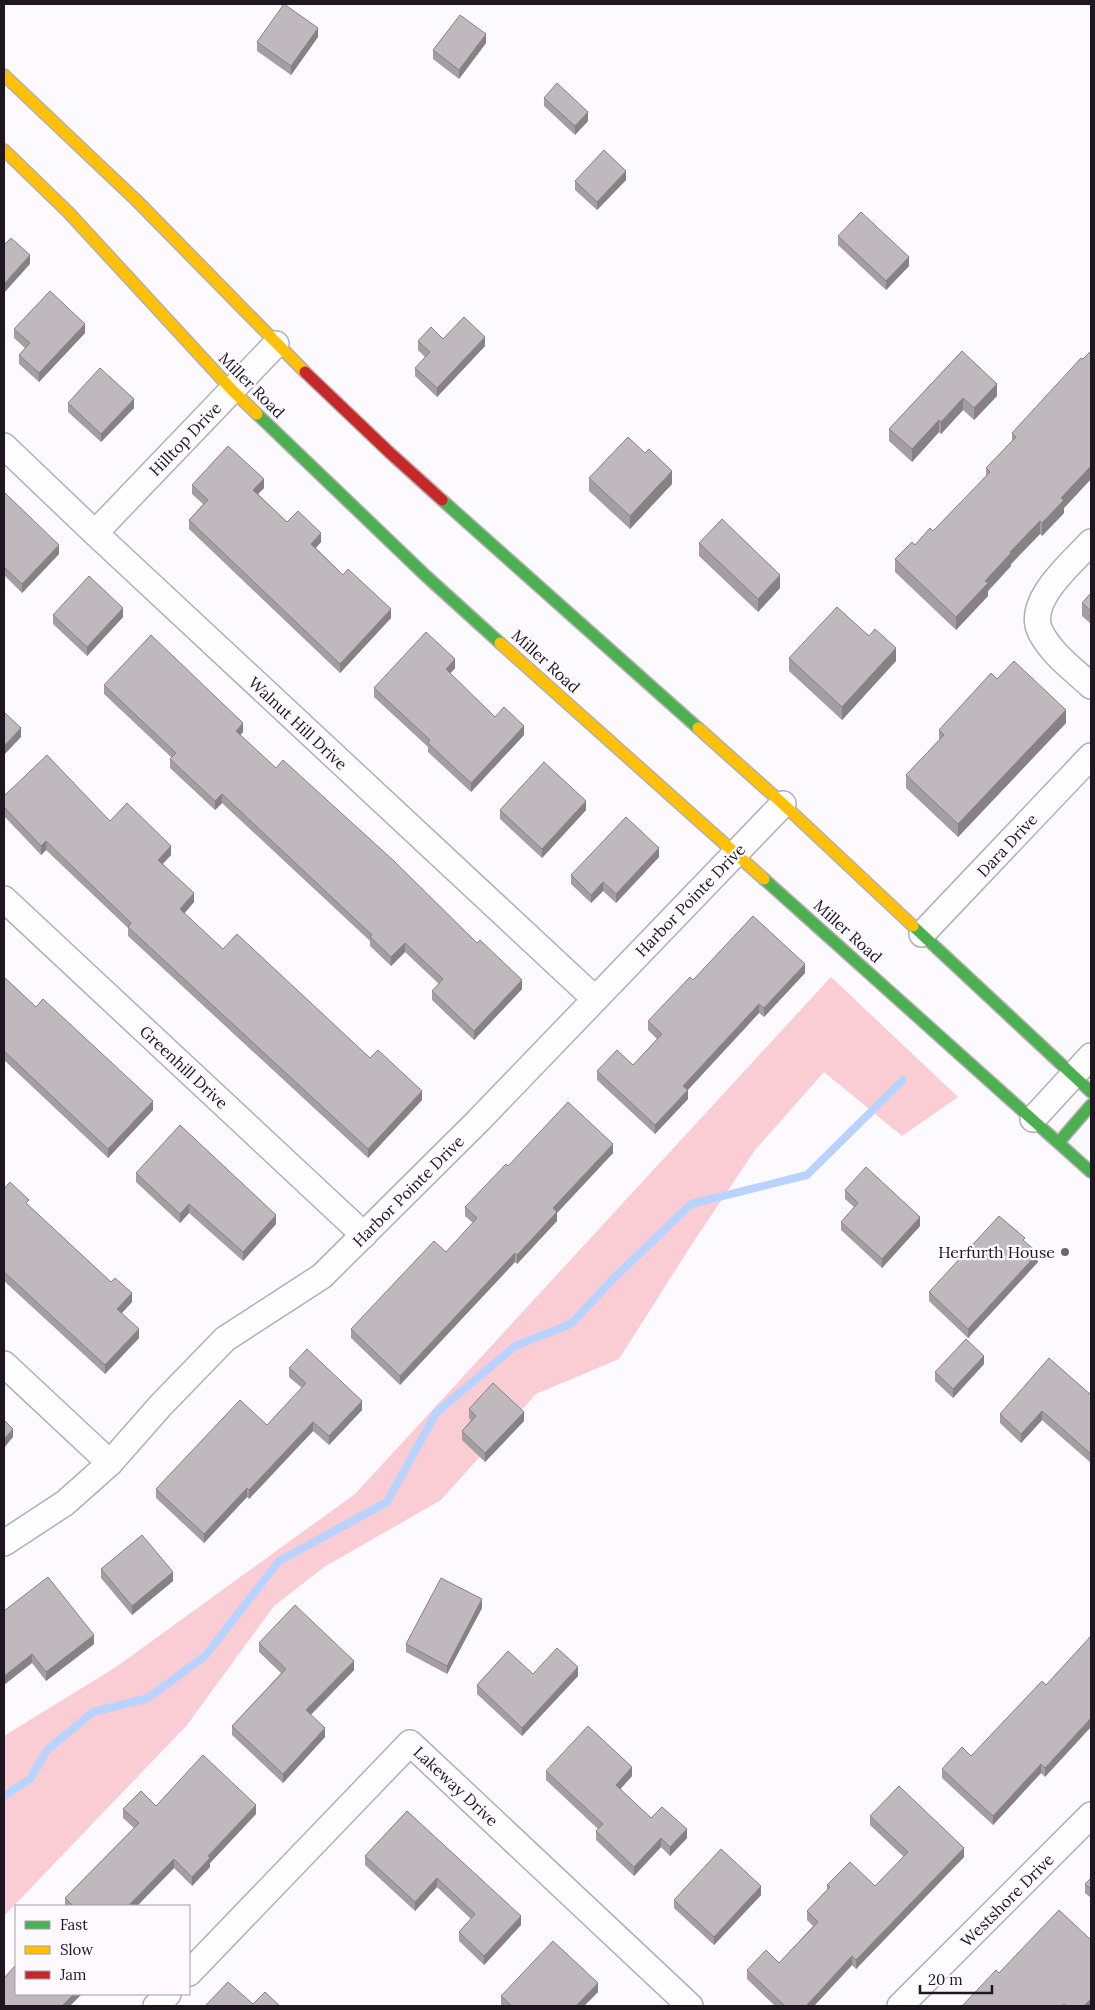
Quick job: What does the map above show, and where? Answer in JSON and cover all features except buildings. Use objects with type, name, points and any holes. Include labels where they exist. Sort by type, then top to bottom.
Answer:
[{"type":"main road","points":[[4,74],[137,201],[276,344],[389,452],[783,804],[1091,1092]]},
{"type":"main road","name":"Miller Road","points":[[4,150],[69,213],[232,390],[426,576],[1033,1118],[1091,1172]]},
{"type":"main road","points":[[1059,1142],[1091,1106]]},
{"type":"street","name":"Hilltop Drive","points":[[95,533],[276,344]]},
{"type":"street","name":"Walnut Hill Drive","points":[[4,446],[594,998]]},
{"type":"street","points":[[1091,542],[1048,589],[1038,612],[1040,632],[1054,651],[1091,686]]},
{"type":"street","name":"Dara Drive","points":[[922,934],[1091,756]]},
{"type":"street","name":"Harbor Pointe Drive","points":[[4,1543],[65,1503],[110,1463],[161,1405],[225,1339],[322,1276],[479,1120],[594,998],[783,804]]},
{"type":"street","name":"Greenhill Drive","points":[[4,899],[364,1235]]},
{"type":"street","points":[[1033,1118],[1091,1056]]},
{"type":"street","points":[[4,1364],[110,1463]]},
{"type":"street","name":"Lakeway Drive","points":[[190,1972],[410,1743],[690,2006]]},
{"type":"street","name":"Westshore Drive","points":[[900,2006],[1091,1815]]},
{"type":"street","points":[[156,2006],[167,1995]]},
{"type":"shaded area","points":[[831,977],[958,1097],[902,1136],[824,1072],[755,1150],[692,1244],[619,1359],[536,1394],[441,1500],[324,1567],[274,1606],[187,1725],[4,1916],[4,1736],[116,1667],[355,1494]]},
{"type":"waterway","points":[[4,1796],[30,1779],[47,1750],[93,1712],[148,1698],[205,1656],[279,1561],[387,1502],[436,1413],[515,1346],[571,1324],[613,1279],[691,1204],[807,1175],[903,1080]]},
{"type":"traffic: fast","points":[[257,414],[426,576],[500,643]]},
{"type":"traffic: fast","points":[[442,500],[698,728]]},
{"type":"traffic: fast","points":[[764,879],[1091,1172]]},
{"type":"traffic: fast","points":[[913,926],[1091,1092]]},
{"type":"traffic: fast","points":[[1059,1142],[1091,1105]]},
{"type":"traffic: slow","points":[[4,75],[137,201],[305,372]]},
{"type":"traffic: slow","points":[[4,150],[69,213],[232,390],[257,414]]},
{"type":"traffic: slow","points":[[500,643],[764,879]]},
{"type":"traffic: slow","points":[[698,728],[783,804],[913,926]]},
{"type":"traffic: jam","points":[[305,372],[442,500]]},
{"type":"place","name":"Herfurth House","points":[[1065,1252]]}]
